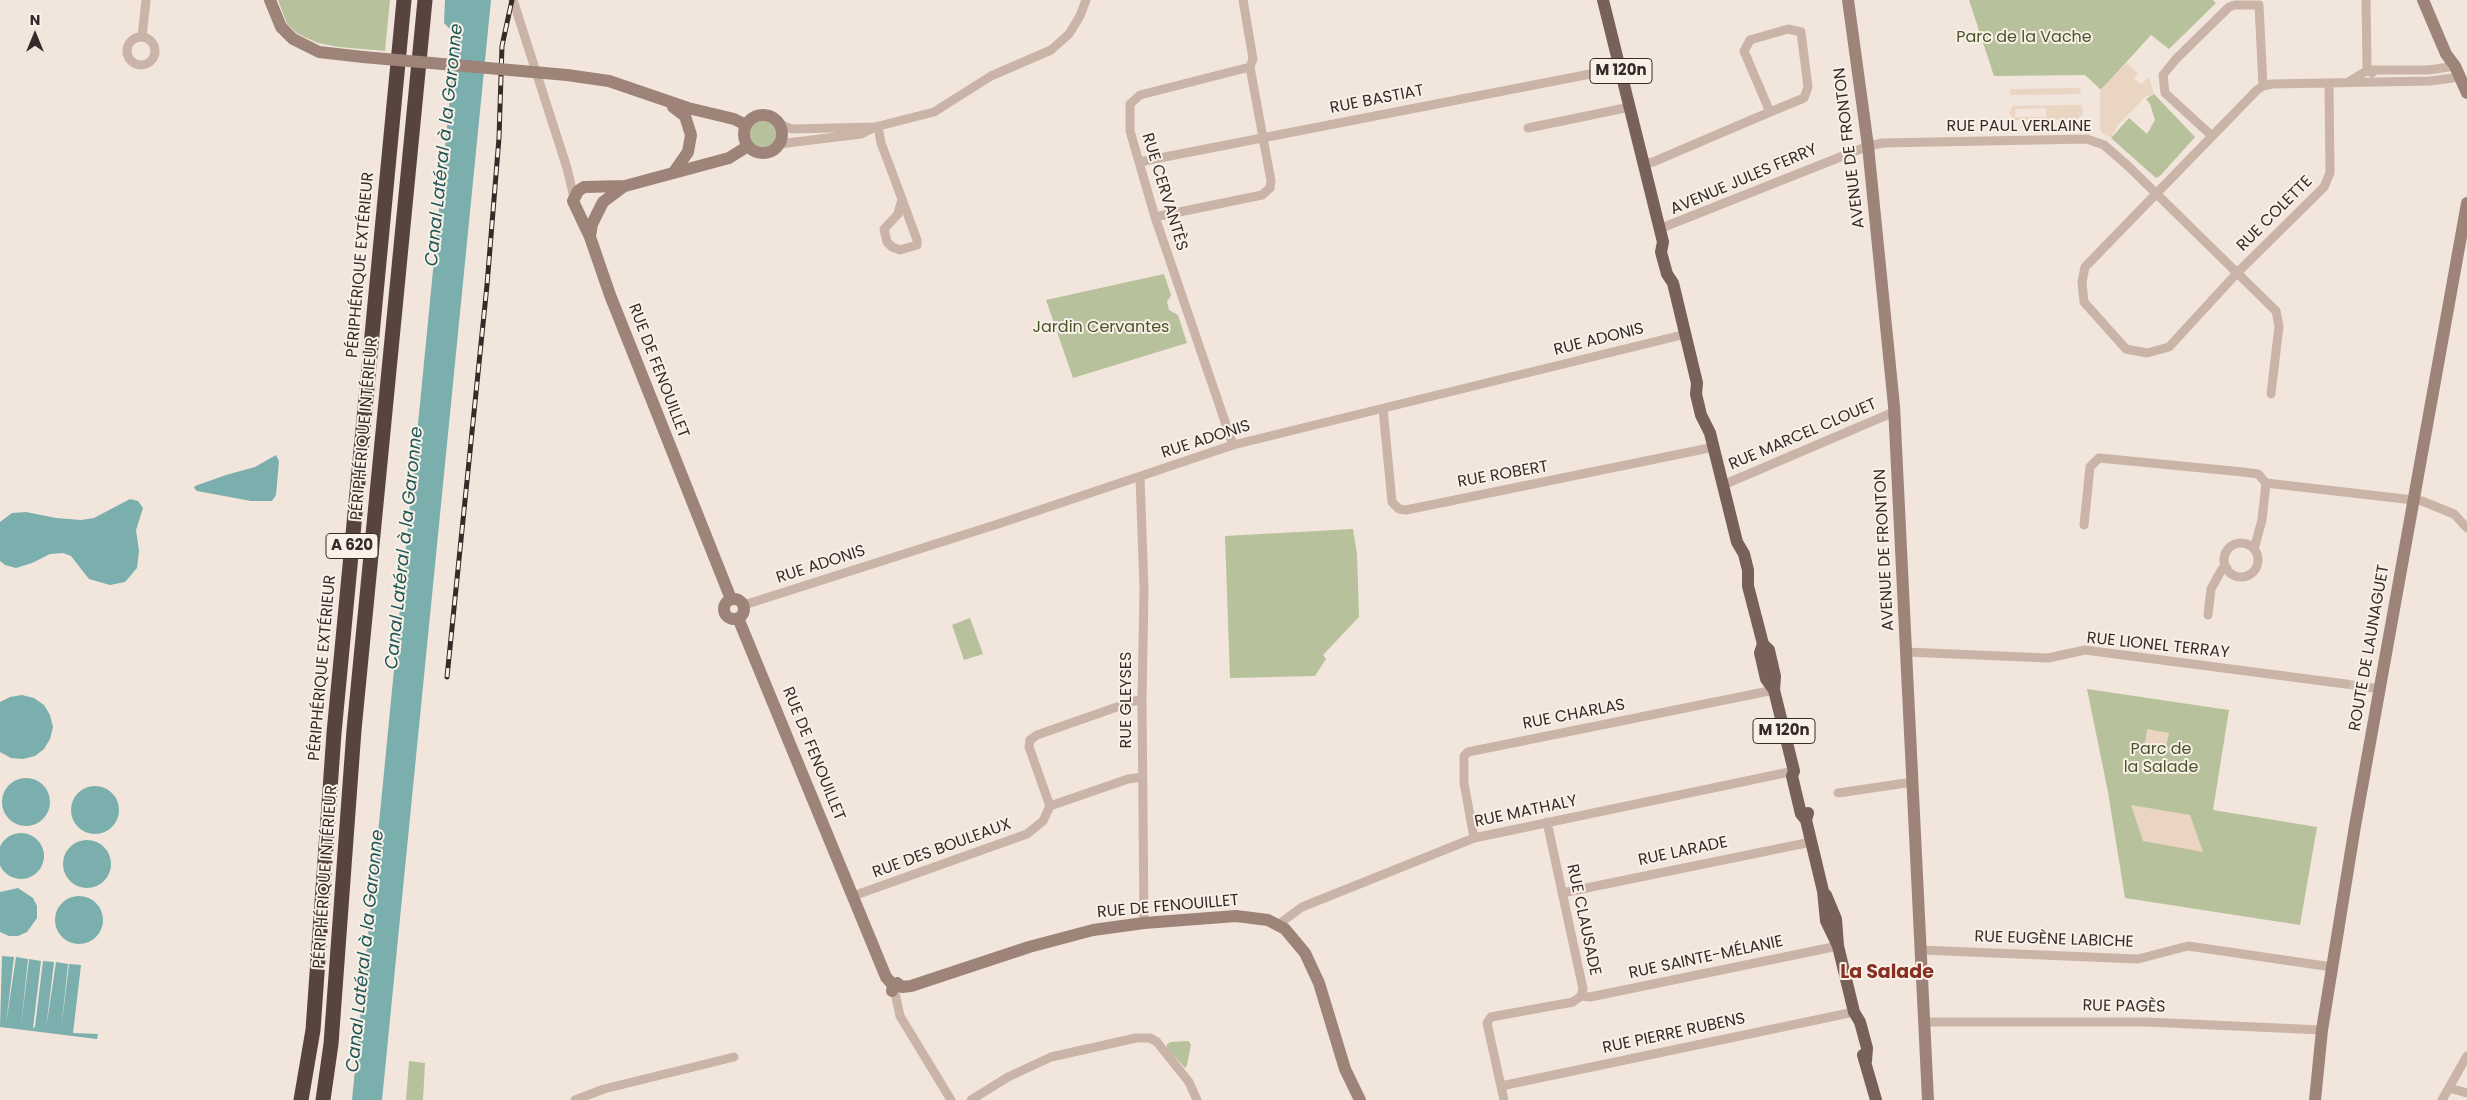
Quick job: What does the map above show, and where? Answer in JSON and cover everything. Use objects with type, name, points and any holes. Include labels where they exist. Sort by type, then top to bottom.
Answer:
[{"type":"highway","name":"PÉRIPHÉRIQUE EXTÉRIEUR","points":[[301,1100],[313,1030],[334,733],[404,0]]},
{"type":"highway","name":"PÉRIPHÉRIQUE INTÉRIEUR","points":[[323,1100],[331,1044],[353,740],[425,0]]},
{"type":"main road","name":"M 120n","points":[[1604,0],[1661,236],[1669,250],[1674,273],[1673,284],[1698,383],[1703,390],[1709,412],[1708,427],[1737,542],[1744,554],[1748,570],[1748,586],[1763,644],[1770,650],[1775,676],[1774,690],[1794,771],[1798,775],[1808,812],[1806,820],[1824,891],[1830,900],[1836,919],[1838,946],[1854,1012],[1860,1022],[1867,1048],[1866,1061],[1876,1100]]},
{"type":"street","points":[[142,37],[146,0]]},
{"type":"street","points":[[270,0],[280,27],[293,40],[319,52],[597,78],[688,108],[734,119],[746,125]]},
{"type":"street","name":"RUE DE FENOUILLET","points":[[513,0],[567,168],[574,198],[574,207],[580,214],[590,238],[610,295],[731,600]]},
{"type":"street","points":[[779,144],[861,134],[877,127],[934,112],[991,76],[1051,50],[1068,34],[1080,16],[1086,0]]},
{"type":"street","points":[[1155,217],[1262,195],[1270,188],[1271,181],[1250,68],[1253,58],[1243,0]]},
{"type":"street","name":"AVENUE DE FRONTON","points":[[1848,0],[1868,146],[1894,412],[1928,1100]]},
{"type":"street","points":[[2366,0],[2368,70]]},
{"type":"street","points":[[2422,0],[2446,54],[2458,71]]},
{"type":"street","points":[[2430,0],[2452,51],[2467,93]]},
{"type":"street","points":[[2212,136],[2165,93],[2163,75],[2176,59],[2229,7],[2235,5],[2259,5],[2263,86],[2448,80],[2458,71]]},
{"type":"street","points":[[1644,164],[1804,98],[1808,86],[1801,32],[1788,29],[1750,40],[1744,51],[1770,112]]},
{"type":"street","name":"RUE CERVANTÈS","points":[[1233,445],[1155,217],[1130,131],[1130,104],[1140,95],[1250,68]]},
{"type":"street","name":"RUE BASTIAT","points":[[1139,162],[1620,68]]},
{"type":"street","points":[[2368,70],[2388,82]]},
{"type":"street","points":[[2344,83],[2352,81],[2368,70],[2458,71]]},
{"type":"street","name":"RUE COLETTE","points":[[2263,86],[2085,267],[2082,282],[2084,302],[2126,349],[2147,353],[2169,347],[2237,273],[2329,180],[2329,83]]},
{"type":"street","points":[[656,97],[680,113],[689,125],[692,135],[684,162],[674,173]]},
{"type":"street","points":[[1528,128],[1630,107]]},
{"type":"street","points":[[760,116],[771,117],[778,124],[782,132],[779,144],[773,150],[763,153],[755,151],[748,146],[744,136],[746,125],[754,118],[760,116]]},
{"type":"street","points":[[778,124],[792,129],[877,127]]},
{"type":"street","points":[[877,127],[881,143],[902,199],[917,245],[900,250],[892,247],[887,242],[884,229],[898,214],[902,199]]},
{"type":"street","name":"RUE PAUL VERLAINE","points":[[1868,146],[1883,143],[2087,139],[2104,145],[2156,193],[2272,307],[2278,316],[2279,326],[2271,394]]},
{"type":"street","points":[[574,198],[581,189],[625,186],[729,158],[748,146]]},
{"type":"street","name":"AVENUE JULES FERRY","points":[[1661,236],[1868,146]]},
{"type":"street","name":"RUE DE FENOUILLET","points":[[567,168],[578,180],[600,192],[601,208]]},
{"type":"street","points":[[580,214],[591,216],[625,186]]},
{"type":"street","name":"ROUTE DE LAUNAGUET","points":[[2315,1100],[2322,1030],[2379,689],[2467,203]]},
{"type":"street","points":[[590,238],[592,224],[601,208]]},
{"type":"street","name":"RUE ADONIS","points":[[744,605],[1233,445],[1686,334]]},
{"type":"street","name":"RUE ROBERT","points":[[1383,409],[1392,502],[1399,509],[1406,510],[1714,447]]},
{"type":"street","name":"RUE MARCEL CLOUET","points":[[1723,484],[1894,412]]},
{"type":"street","points":[[2084,525],[2090,467],[2099,458],[2258,474],[2266,483],[2412,500],[2444,508],[2462,521],[2467,528]]},
{"type":"street","name":"RUE GLEYSES","points":[[1140,477],[1144,589],[1142,700],[1144,923]]},
{"type":"street","points":[[2227,568],[2240,577],[2250,574],[2258,562],[2254,549],[2262,520],[2266,483]]},
{"type":"street","points":[[2227,568],[2226,554],[2232,547],[2246,544],[2254,549]]},
{"type":"street","points":[[2208,615],[2211,589],[2222,569],[2227,568]]},
{"type":"street","points":[[731,600],[738,600],[744,605],[744,613],[738,618],[734,619],[726,615],[725,606],[731,600]]},
{"type":"street","name":"RUE DE FENOUILLET","points":[[738,618],[886,977],[897,988],[932,980],[1065,936],[1144,923],[1236,916],[1252,916],[1279,924]]},
{"type":"street","name":"RUE LIONEL TERRAY","points":[[1906,652],[2048,658],[2085,650],[2346,684]]},
{"type":"street","points":[[2361,686],[2379,689]]},
{"type":"street","name":"RUE CHARLAS","points":[[1474,838],[1464,783],[1464,756],[1468,752],[1774,690]]},
{"type":"street","points":[[1142,700],[1134,700],[1037,735],[1030,740],[1029,747],[1050,806],[1128,779],[1142,777]]},
{"type":"street","name":"RUE MATHALY","points":[[1279,924],[1302,907],[1474,838],[1794,771]]},
{"type":"street","points":[[1838,792],[1913,782]]},
{"type":"street","name":"RUE DES BOULEAUX","points":[[854,896],[1027,834],[1043,821],[1050,806]]},
{"type":"street","name":"RUE CLAUSADE","points":[[1504,1100],[1488,1023],[1491,1017],[1573,1002],[1581,996],[1583,989],[1547,822]]},
{"type":"street","name":"RUE LARADE","points":[[1562,893],[1812,842]]},
{"type":"street","points":[[1279,924],[1305,954],[1313,970],[1345,1069],[1360,1100]]},
{"type":"street","name":"RUE SAINTE-MÉLANIE","points":[[1581,996],[1590,997],[1838,946]]},
{"type":"street","name":"RUE EUGÈNE LABICHE","points":[[1921,950],[2131,959],[2188,946],[2332,967]]},
{"type":"street","points":[[897,988],[900,1016],[952,1100]]},
{"type":"street","name":"RUE PIERRE RUBENS","points":[[1500,1086],[1854,1012]]},
{"type":"street","name":"RUE PAGÈS","points":[[1924,1022],[2147,1022],[2322,1030]]},
{"type":"street","points":[[971,1100],[1008,1077],[1051,1057],[1136,1038],[1150,1038],[1157,1042],[1190,1082],[1197,1100]]},
{"type":"street","points":[[2442,1100],[2467,1056]]},
{"type":"street","points":[[575,1100],[604,1090],[734,1057]]},
{"type":"street","points":[[2449,1088],[2467,1093]]},
{"type":"green space","points":[[278,0],[390,0],[385,51],[318,43],[298,34],[287,24]]},
{"type":"green space","name":"Parc de la Vache","points":[[1969,0],[2213,0],[2216,3],[2169,49],[2151,35],[2101,90],[2085,75],[1994,76]]},
{"type":"green space","points":[[2154,94],[2195,137],[2160,176],[2156,178],[2111,138],[2129,118],[2147,134],[2155,120],[2150,104],[2146,99]]},
{"type":"green space","points":[[763,121],[772,125],[776,134],[772,143],[763,147],[754,143],[750,134],[754,125]]},
{"type":"green space","name":"Jardin Cervantes","points":[[1164,274],[1171,295],[1167,302],[1169,310],[1178,315],[1187,343],[1073,378],[1046,300]]},
{"type":"green space","points":[[1353,529],[1357,554],[1359,617],[1323,655],[1326,659],[1315,676],[1230,678],[1225,536]]},
{"type":"green space","points":[[970,618],[983,654],[964,660],[952,625]]},
{"type":"green space","name":"Parc de la Salade","points":[[2087,689],[2229,710],[2213,810],[2317,827],[2300,925],[2125,898],[2108,792]]},
{"type":"green space","points":[[1188,1041],[1191,1044],[1185,1068],[1167,1048],[1167,1044]]},
{"type":"green space","points":[[409,1061],[425,1063],[423,1100],[406,1100]]},
{"type":"shaded area","points":[[2127,63],[2138,74],[2134,78],[2141,85],[2149,77],[2154,94],[2145,97],[2118,125],[2111,138],[2102,133],[2100,127],[2100,90]]},
{"type":"shaded area","points":[[2080,88],[2081,92],[2078,94],[2011,95],[2009,92],[2011,89]]},
{"type":"shaded area","points":[[2080,105],[2083,110],[2082,116],[2077,119],[2015,120],[2009,113],[2013,106]],"holes":[[[2046,108],[2046,117],[2015,117],[2015,109]]]},
{"type":"shaded area","points":[[2147,729],[2169,733],[2166,747],[2145,744]]},
{"type":"shaded area","points":[[2131,805],[2190,815],[2203,852],[2143,841]]},
{"type":"water","points":[[445,0],[491,0],[382,1100],[352,1100],[456,35],[444,23]]},
{"type":"water","points":[[276,455],[279,461],[276,495],[272,501],[251,501],[197,491],[194,488],[226,475],[255,467]]},
{"type":"water","points":[[130,499],[138,501],[143,508],[136,530],[139,551],[137,568],[125,582],[110,585],[89,579],[71,556],[63,553],[50,554],[16,568],[5,565],[0,561],[0,522],[12,513],[26,512],[56,518],[81,520],[94,518]]},
{"type":"water","points":[[22,695],[34,698],[44,705],[50,715],[53,727],[50,739],[44,749],[35,756],[23,759],[11,758],[0,752],[0,702],[10,697]]},
{"type":"water","points":[[26,778],[35,780],[43,785],[48,793],[50,802],[48,811],[43,819],[35,824],[26,826],[17,824],[9,819],[4,811],[2,802],[4,793],[9,785],[17,780]]},
{"type":"water","points":[[95,786],[104,788],[112,793],[117,801],[119,810],[117,819],[112,827],[104,832],[95,834],[86,832],[78,827],[73,819],[71,810],[73,801],[78,793],[86,788]]},
{"type":"water","points":[[26,833],[38,839],[43,847],[43,865],[38,873],[30,878],[16,879],[4,873],[-1,865],[-2,851],[4,839],[12,834]]},
{"type":"water","points":[[87,840],[96,842],[104,847],[109,855],[111,864],[109,873],[104,881],[96,886],[87,888],[78,886],[70,881],[65,873],[63,864],[65,855],[70,847],[78,842]]},
{"type":"water","points":[[18,888],[33,898],[37,906],[37,918],[27,932],[18,936],[9,936],[0,932],[0,892]]},
{"type":"water","points":[[79,896],[88,898],[96,903],[101,911],[103,920],[101,929],[96,937],[88,942],[79,944],[70,942],[62,937],[57,929],[55,920],[57,911],[62,903],[70,898]]},
{"type":"water","points":[[2,956],[14,957],[6,1024],[16,957],[28,959],[21,1026],[29,959],[41,961],[33,1028],[35,1027],[43,961],[54,962],[46,1029],[56,962],[68,964],[61,1031],[69,964],[81,965],[73,1033],[98,1034],[97,1039],[0,1027]]},
{"type":"tunnel","points":[[2346,684],[2361,686]]},
{"type":"railway","points":[[447,677],[487,285],[499,138],[502,46],[512,0]]},
{"type":"district","name":"La Salade","points":[[1887,973]]},
{"type":"water label","name":"Canal Latéral à la Garonne","points":[[445,145]]},
{"type":"water label","name":"Canal Latéral à la Garonne","points":[[405,548]]},
{"type":"water label","name":"Canal Latéral à la Garonne","points":[[366,951]]}]
